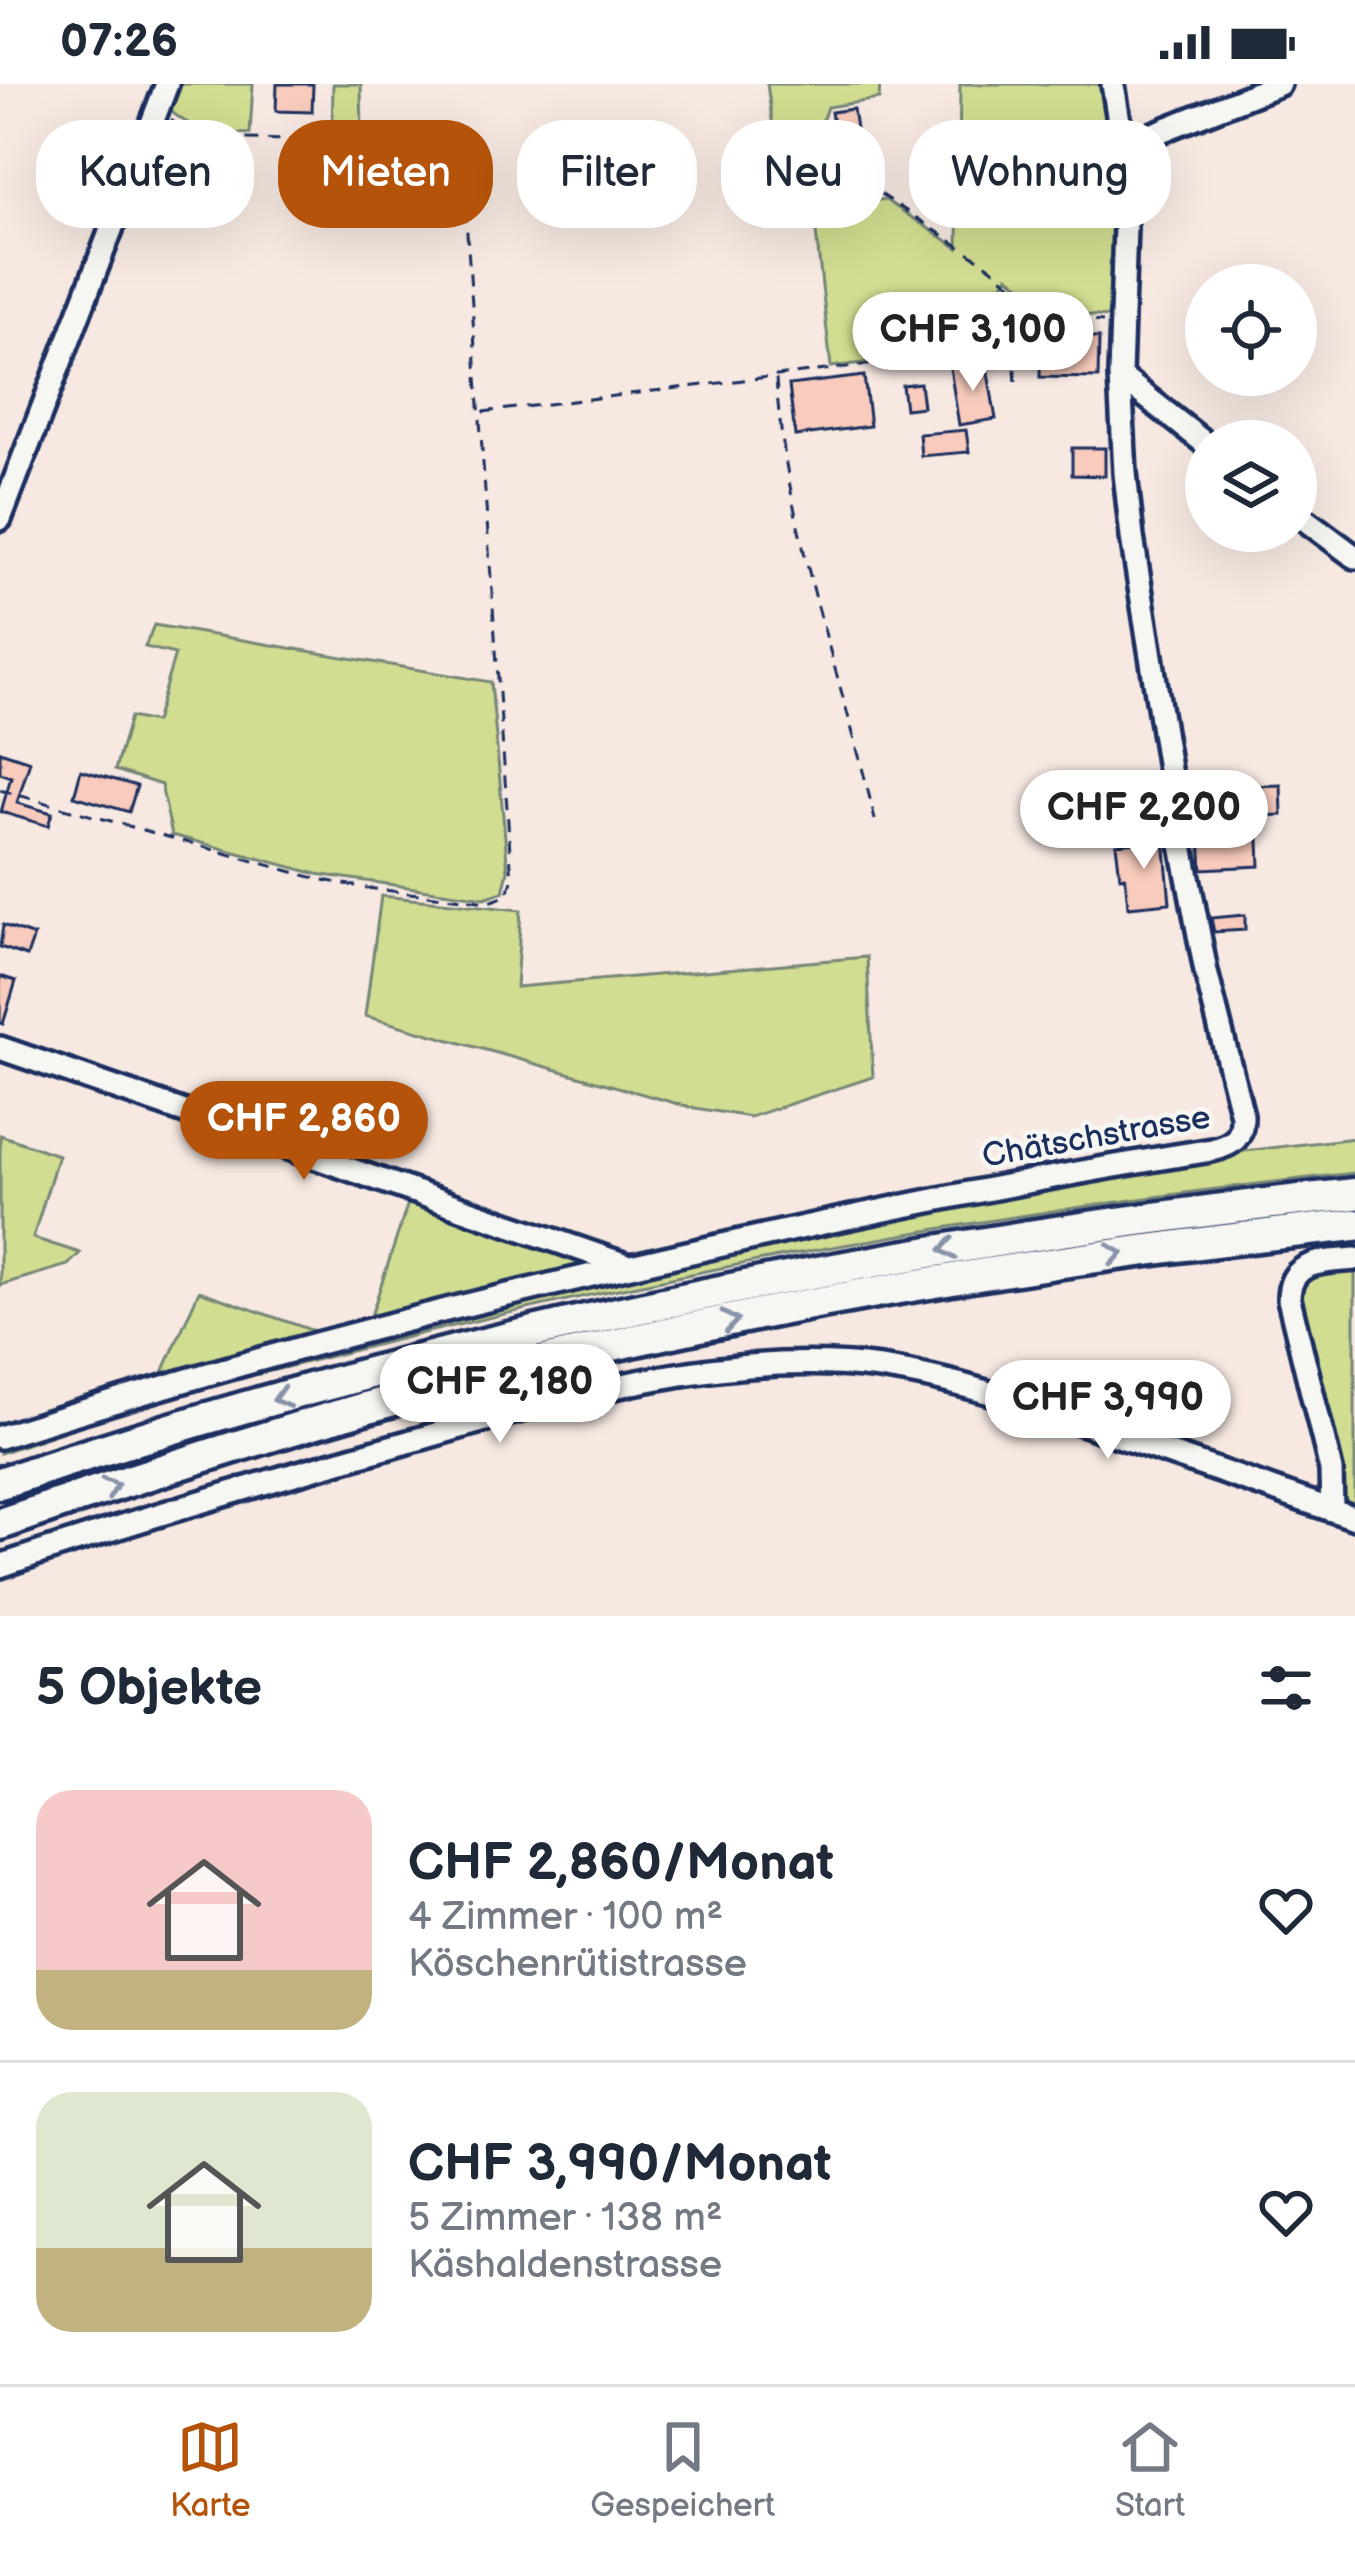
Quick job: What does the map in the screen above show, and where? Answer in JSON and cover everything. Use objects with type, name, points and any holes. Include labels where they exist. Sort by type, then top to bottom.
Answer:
[{"type":"highway","points":[[0,1483],[346,1379],[680,1299],[1018,1237],[1355,1194]]},
{"type":"highway","points":[[0,1525],[355,1411],[624,1343],[1022,1268],[1355,1225]]},
{"type":"street","points":[[0,519],[167,84]]},
{"type":"street","name":"Chätschstrasse","points":[[1113,84],[1119,120]]},
{"type":"street","points":[[1171,127],[1279,84]]},
{"type":"street","name":"Chätschstrasse","points":[[0,1438],[254,1359],[627,1265],[889,1207],[1227,1147],[1241,1133],[1242,1115],[1205,972],[1181,841],[1132,537],[1120,376],[1126,228]]},
{"type":"street","points":[[1120,376],[1185,427]]},
{"type":"street","points":[[1317,529],[1355,557]]},
{"type":"street","points":[[0,1048],[627,1265]]},
{"type":"street","points":[[1332,1510],[1330,1470],[1289,1288],[1299,1270],[1311,1264],[1355,1259]]},
{"type":"street","points":[[0,1566],[221,1496],[509,1414],[655,1380],[818,1364],[875,1368],[957,1383],[1355,1518]]},
{"type":"path","points":[[0,790],[318,879],[488,902],[510,891],[462,161],[456,149],[446,144],[212,139],[181,129],[158,107]]},
{"type":"path","points":[[885,198],[992,268],[1039,307],[1041,316]]},
{"type":"path","points":[[482,412],[1013,347],[1041,316]]},
{"type":"path","points":[[1041,316],[1122,323]]},
{"type":"path","points":[[1013,347],[1016,386]]},
{"type":"path","points":[[776,377],[803,551],[875,820]]},
{"type":"green space","points":[[173,84],[253,84],[251,120],[184,120],[165,106]]},
{"type":"green space","points":[[333,84],[361,84],[362,120],[332,120]]},
{"type":"green space","points":[[767,84],[880,84],[879,99],[827,107],[822,120],[772,120]]},
{"type":"green space","points":[[960,84],[1108,84],[1114,120],[960,120]]},
{"type":"green space","points":[[885,200],[909,216],[909,228],[928,228],[958,248],[958,228],[1118,228],[1118,318],[1055,312],[1008,276],[987,310],[1018,331],[1009,344],[831,367],[816,228],[885,228]]},
{"type":"green space","points":[[154,625],[491,682],[508,871],[503,892],[484,898],[317,874],[172,835],[161,785],[115,770],[130,717],[155,722],[175,654],[145,647]]},
{"type":"green space","points":[[381,896],[521,910],[516,987],[867,957],[873,1077],[750,1117],[689,1107],[365,1016]]},
{"type":"green space","points":[[0,1135],[58,1155],[33,1238],[80,1253],[68,1265],[0,1285]]},
{"type":"green space","points":[[1355,1138],[1355,1173],[971,1224],[590,1295],[207,1387],[0,1453],[0,1444],[160,1391],[848,1220],[1236,1152]]},
{"type":"green space","points":[[411,1194],[605,1266],[368,1325]]},
{"type":"green space","points":[[1355,1264],[1355,1512],[1338,1491],[1293,1297],[1312,1267]]},
{"type":"green space","points":[[199,1291],[323,1334],[160,1379]]},
{"type":"building","points":[[277,84],[313,84],[312,112],[276,111]]},
{"type":"building","points":[[853,109],[855,120],[832,120],[831,112]]},
{"type":"building","points":[[1007,293],[1026,306],[1013,325],[994,312]]},
{"type":"building","points":[[1041,337],[1099,338],[1098,378],[1040,377]]},
{"type":"building","points":[[986,362],[996,419],[959,425],[950,368]]},
{"type":"building","points":[[864,376],[870,426],[795,436],[789,385]]},
{"type":"building","points":[[920,383],[923,407],[905,409],[902,385]]},
{"type":"building","points":[[966,430],[969,452],[921,456],[919,434]]},
{"type":"building","points":[[1072,448],[1105,448],[1105,476],[1072,475]]},
{"type":"building","points":[[0,751],[30,761],[17,803],[52,813],[48,826],[1,812],[11,777],[0,773]]},
{"type":"building","points":[[81,770],[137,786],[129,812],[74,796]]},
{"type":"building","points":[[1150,781],[1153,801],[1115,806],[1112,786]]},
{"type":"building","points":[[1281,785],[1282,815],[1258,816],[1260,866],[1202,869],[1198,806],[1251,804],[1250,786]]},
{"type":"building","points":[[1164,839],[1170,903],[1128,907],[1116,844]]},
{"type":"building","points":[[1245,915],[1245,930],[1214,932],[1211,918]]},
{"type":"building","points":[[3,925],[34,936],[27,956],[0,947]]},
{"type":"building","points":[[0,976],[16,981],[3,1024],[0,1023]]}]
